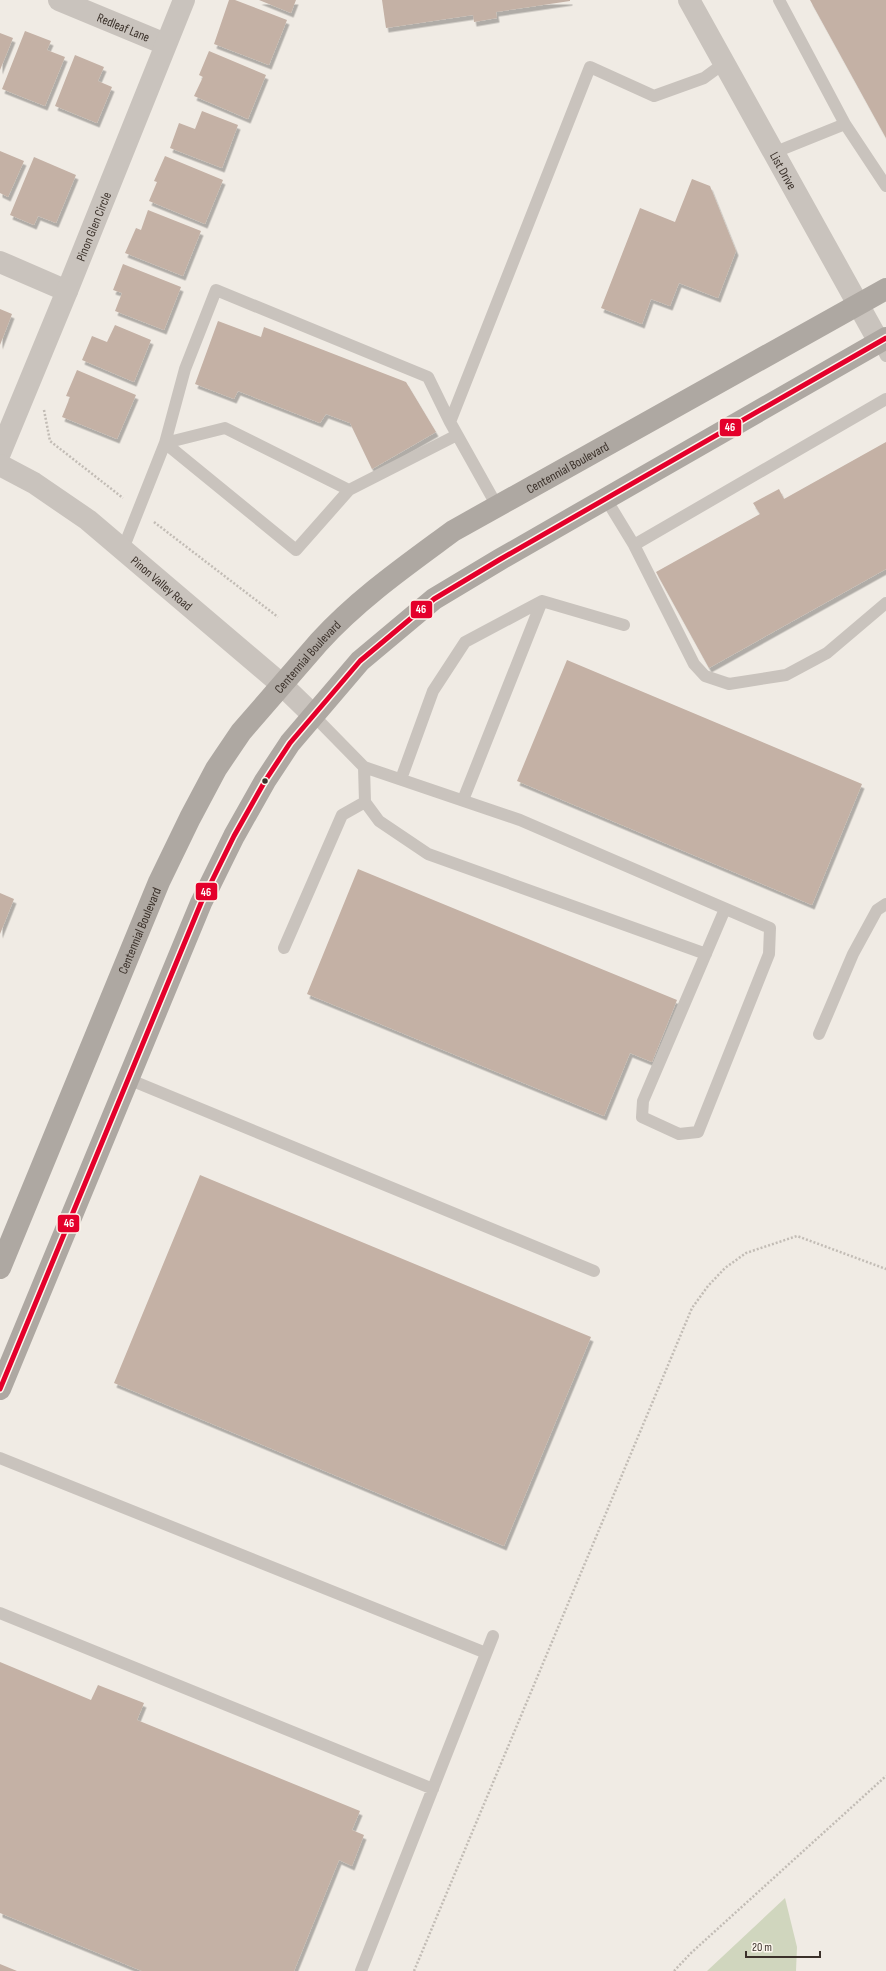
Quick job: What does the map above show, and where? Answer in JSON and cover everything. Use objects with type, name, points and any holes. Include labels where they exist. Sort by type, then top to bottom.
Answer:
[{"type":"main road","name":"Centennial Boulevard","points":[[0,1268],[159,882],[190,818],[220,763],[241,732],[281,684],[332,628],[398,572],[453,531],[886,289]]},
{"type":"main road","points":[[0,1389],[201,903],[234,836],[278,761],[290,743],[313,715],[360,661],[434,599],[606,499],[884,346]]},
{"type":"street","name":"Redleaf Lane","points":[[59,0],[165,44]]},
{"type":"street","name":"Pinon Glen Circle","points":[[0,453],[68,291],[165,44],[184,0]]},
{"type":"street","name":"List Drive","points":[[689,0],[857,304],[884,346]]},
{"type":"street","points":[[0,262],[68,291]]},
{"type":"street","name":"Pinon Valley Road","points":[[0,465],[34,483],[64,502],[123,549],[281,684],[313,715]]},
{"type":"lane","points":[[779,0],[845,124],[886,186]]},
{"type":"lane","points":[[450,422],[590,67],[654,96],[704,78],[723,64]]},
{"type":"lane","points":[[773,154],[845,124]]},
{"type":"lane","points":[[123,549],[165,443],[185,369],[216,290],[428,377],[450,422],[497,506]]},
{"type":"lane","points":[[634,545],[886,399]]},
{"type":"lane","points":[[165,443],[225,428],[349,490]]},
{"type":"lane","points":[[165,443],[296,550],[349,490],[457,435]]},
{"type":"lane","points":[[606,499],[634,545],[694,664],[705,676],[730,684],[786,675],[827,653],[886,603]]},
{"type":"lane","points":[[463,800],[542,601]]},
{"type":"lane","points":[[400,779],[433,691],[465,642],[542,601],[624,625]]},
{"type":"lane","points":[[313,715],[364,767],[520,820],[770,928],[769,954],[698,1132],[679,1134],[642,1117],[643,1101],[725,909]]},
{"type":"lane","points":[[364,767],[365,802],[379,821],[428,854],[706,954]]},
{"type":"lane","points":[[284,948],[342,815],[365,802]]},
{"type":"lane","points":[[819,1034],[853,954],[877,910],[886,904]]},
{"type":"lane","points":[[128,1079],[594,1271]]},
{"type":"lane","points":[[0,1458],[486,1653]]},
{"type":"lane","points":[[0,1613],[434,1788]]},
{"type":"lane","points":[[360,1971],[434,1788],[493,1636]]},
{"type":"path","points":[[414,1971],[692,1308],[708,1286],[725,1268],[746,1253],[797,1236],[886,1269]]},
{"type":"path","points":[[674,1971],[691,1953],[886,1776]]},
{"type":"green space","points":[[785,1898],[797,1947],[796,1971],[707,1971]]},
{"type":"building","points":[[229,0],[235,0],[287,20],[269,65],[214,44]]},
{"type":"building","points":[[259,0],[296,0],[291,13]]},
{"type":"building","points":[[382,0],[570,1],[496,12],[497,18],[474,22],[473,15],[386,28]]},
{"type":"building","points":[[810,0],[886,0],[886,138]]},
{"type":"building","points":[[25,31],[51,41],[47,50],[65,57],[45,106],[2,89]]},
{"type":"building","points":[[0,33],[13,38],[0,70]]},
{"type":"building","points":[[209,51],[266,75],[248,119],[194,96],[203,77],[199,75]]},
{"type":"building","points":[[75,55],[104,67],[98,81],[112,87],[97,123],[55,106]]},
{"type":"building","points":[[202,111],[238,125],[222,168],[170,148],[179,123],[195,129]]},
{"type":"building","points":[[0,151],[24,161],[8,197],[0,193]]},
{"type":"building","points":[[165,156],[223,180],[205,224],[149,201],[157,182],[154,181]]},
{"type":"building","points":[[34,157],[76,175],[56,223],[38,216],[34,225],[10,215]]},
{"type":"building","points":[[692,179],[710,186],[736,251],[718,298],[679,283],[670,306],[651,299],[642,324],[601,308],[640,208],[675,222]]},
{"type":"building","points":[[148,210],[201,231],[183,276],[125,253],[136,228],[141,230]]},
{"type":"building","points":[[123,264],[181,287],[164,330],[115,311],[122,293],[113,290]]},
{"type":"building","points":[[0,309],[12,314],[0,345]]},
{"type":"building","points":[[218,321],[261,337],[264,327],[406,382],[436,432],[372,469],[350,423],[326,414],[320,423],[238,391],[234,399],[195,384]]},
{"type":"building","points":[[115,325],[151,340],[134,382],[82,360],[92,336],[107,342]]},
{"type":"building","points":[[77,370],[136,395],[117,439],[62,417],[70,397],[66,396]]},
{"type":"building","points":[[886,442],[886,569],[709,668],[656,572],[760,514],[753,503],[779,489],[784,499]]},
{"type":"building","points":[[567,660],[862,784],[812,905],[517,781]]},
{"type":"building","points":[[358,869],[677,1000],[652,1062],[630,1053],[604,1116],[307,994]]},
{"type":"building","points":[[0,893],[14,899],[0,934]]},
{"type":"building","points":[[200,1175],[591,1337],[504,1546],[114,1383]]},
{"type":"building","points":[[0,1662],[91,1700],[98,1685],[144,1703],[137,1720],[360,1811],[352,1830],[364,1835],[352,1866],[339,1860],[294,1971],[142,1971],[0,1913]]},
{"type":"building","points":[[0,1964],[17,1971],[0,1971]]},
{"type":"transit line","name":"46","points":[[0,1389],[201,903],[234,836],[265,781],[290,743],[360,661],[434,599],[499,560],[886,338]]}]
